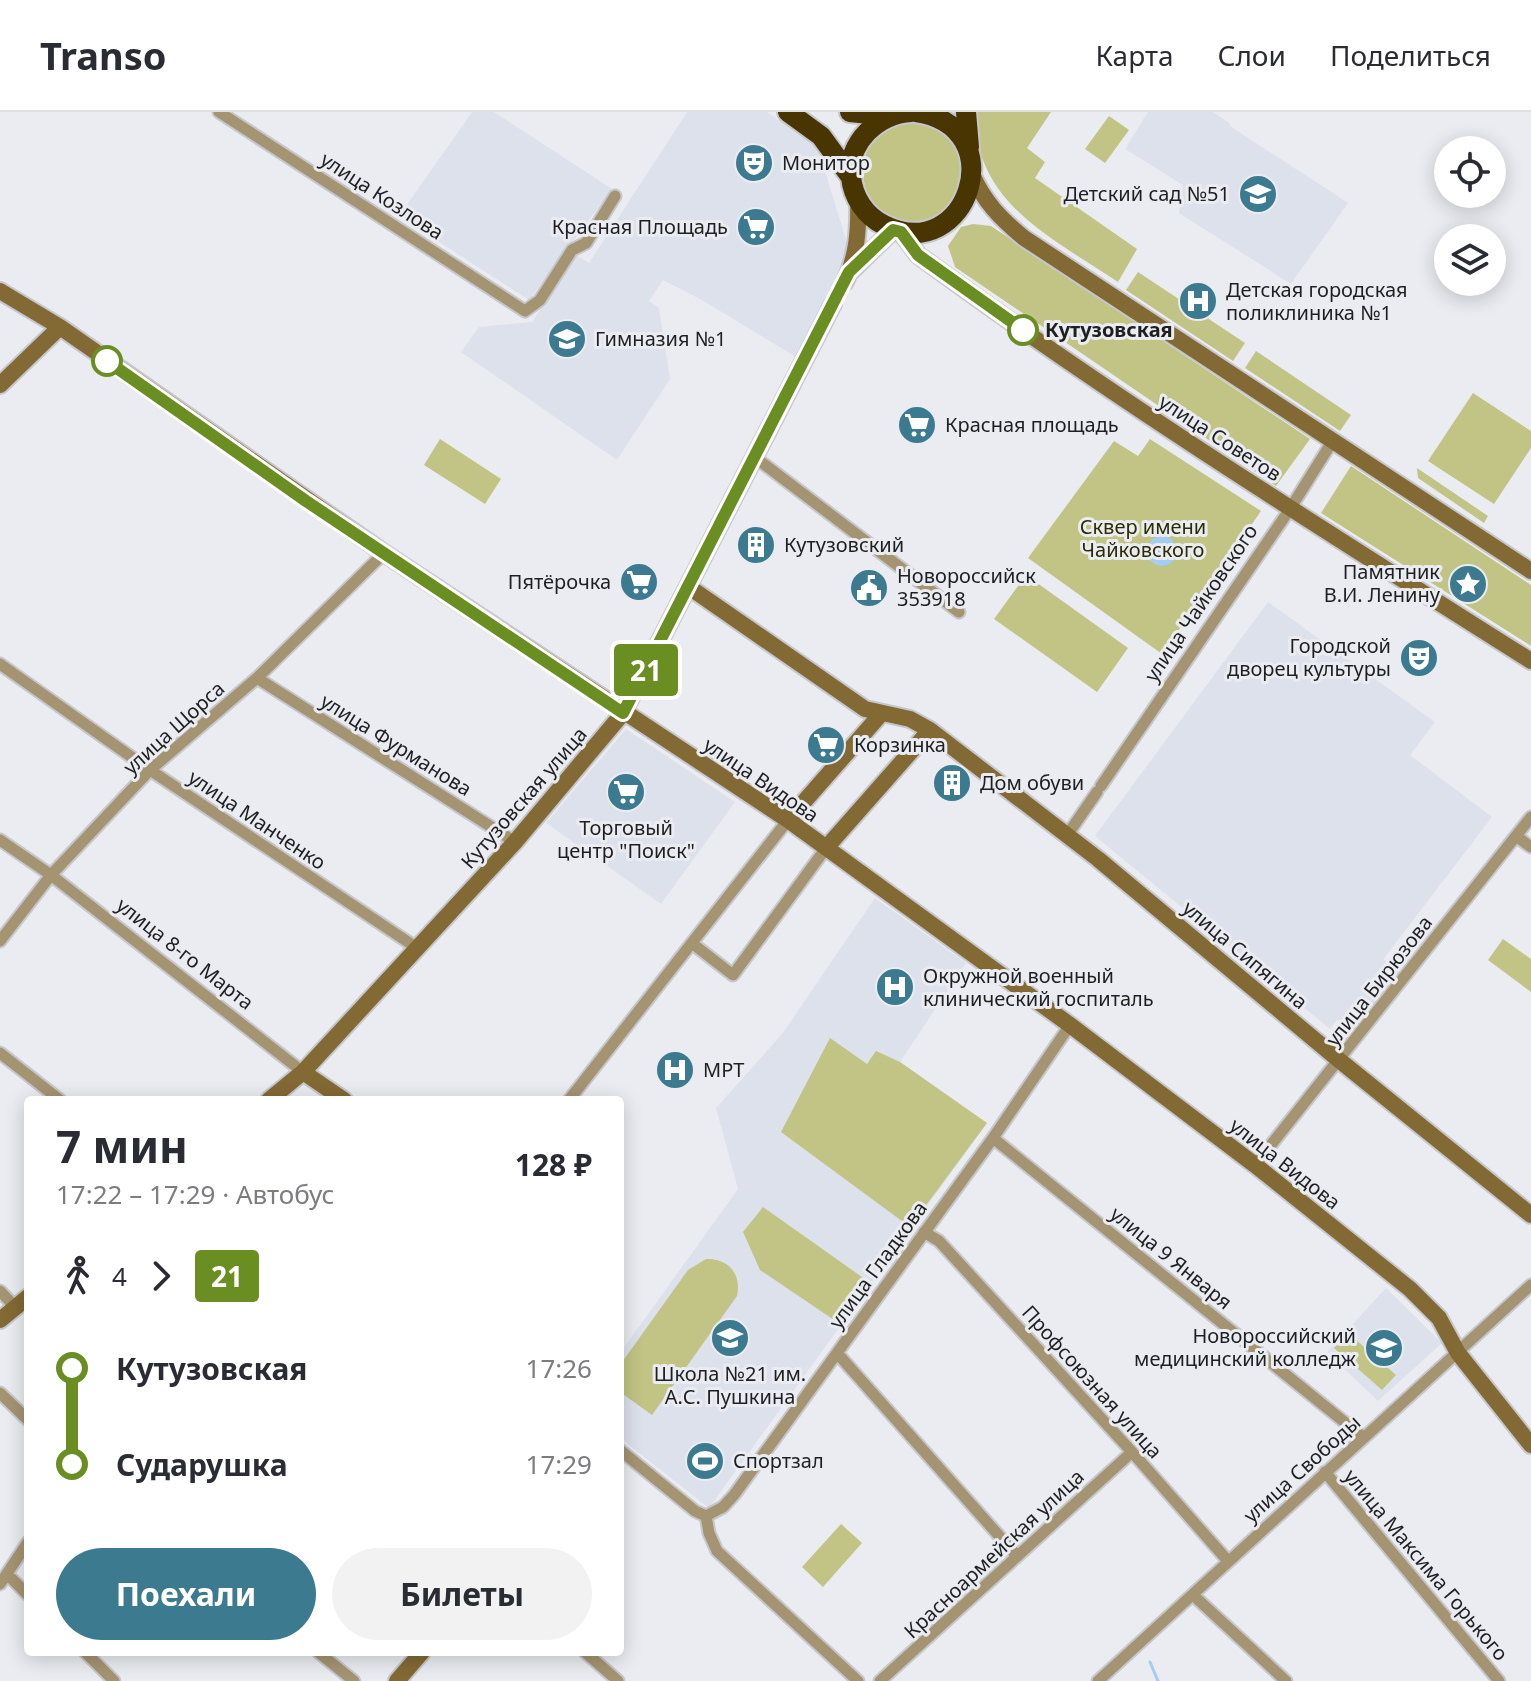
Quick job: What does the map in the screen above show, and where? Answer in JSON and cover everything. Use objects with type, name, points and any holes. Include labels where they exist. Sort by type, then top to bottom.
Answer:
[{"type":"highway","points":[[788,112],[821,136],[851,177],[858,200],[867,213],[879,223],[897,231],[930,230],[956,214],[970,189],[966,112]]},
{"type":"highway","points":[[850,112],[913,112],[939,118],[958,133],[971,165]]},
{"type":"highway","points":[[851,177],[854,152],[860,140],[877,122],[898,114]]},
{"type":"street","name":"улица Козлова","points":[[219,112],[525,311],[540,300],[572,250],[586,243],[615,196]]},
{"type":"street","points":[[971,165],[986,202],[1024,238],[1531,571]]},
{"type":"street","points":[[858,200],[859,229],[847,277],[897,231]]},
{"type":"street","name":"улица Советов","points":[[897,231],[918,255],[978,300],[1290,509],[1531,661]]},
{"type":"street","name":"улица Видова","points":[[0,291],[60,327],[384,553],[788,820],[1070,1025],[1255,1165],[1410,1289],[1439,1318],[1458,1353],[1531,1445]]},
{"type":"street","name":"Кутузовская улица","points":[[274,1096],[303,1072],[515,842],[623,713],[833,304]]},
{"type":"street","points":[[0,385],[60,327]]},
{"type":"street","name":"улица Чайковского","points":[[1068,834],[1290,509],[1332,442]]},
{"type":"street","points":[[756,458],[959,612]]},
{"type":"street","name":"улица Щорса","points":[[0,941],[51,875],[150,770],[257,678],[384,553]]},
{"type":"street","points":[[572,1096],[788,820],[881,714],[865,709],[689,587]]},
{"type":"street","name":"улица Манченко","points":[[0,664],[150,770],[417,948]]},
{"type":"street","name":"улица Фурманова","points":[[257,678],[515,842]]},
{"type":"street","name":"улица Сипягина","points":[[881,714],[910,719],[930,730],[1068,834],[1531,1215]]},
{"type":"street","points":[[693,944],[733,975],[826,848],[930,730]]},
{"type":"street","name":"улица Бирюзова","points":[[1255,1165],[1531,817]]},
{"type":"street","points":[[1516,836],[1531,847]]},
{"type":"street","points":[[0,859],[5,844]]},
{"type":"street","name":"улица 8-го Марта","points":[[5,844],[51,875],[303,1072],[338,1096]]},
{"type":"street","name":"улица Гладкова","points":[[706,1516],[723,1507],[734,1495],[993,1138],[1070,1025]]},
{"type":"street","points":[[0,1053],[55,1096]]},
{"type":"street","name":"улица 9 Января","points":[[993,1138],[1363,1437]]},
{"type":"street","name":"Профсоюзная улица","points":[[924,1232],[939,1241],[1228,1561]]},
{"type":"street","name":"улица Свободы","points":[[1098,1681],[1531,1285]]},
{"type":"street","points":[[0,1291],[22,1302],[0,1320]]},
{"type":"street","points":[[837,1353],[1017,1556]]},
{"type":"street","points":[[0,1393],[24,1416]]},
{"type":"street","name":"Красноармейская улица","points":[[880,1681],[1132,1452]]},
{"type":"street","points":[[624,1453],[695,1511],[706,1516],[717,1551],[858,1681]]},
{"type":"street","name":"улица Максима Горького","points":[[1325,1472],[1499,1681]]},
{"type":"street","points":[[24,1548],[3,1579],[24,1592]]},
{"type":"street","points":[[1193,1595],[1286,1681]]},
{"type":"street","points":[[89,1656],[114,1681]]},
{"type":"street","points":[[323,1656],[354,1681]]},
{"type":"street","points":[[397,1681],[419,1656]]},
{"type":"street","points":[[590,1656],[618,1681]]},
{"type":"shaded area","points":[[472,112],[494,112],[612,189],[529,300],[399,216]]},
{"type":"shaded area","points":[[687,112],[767,112],[813,145],[820,155],[847,243],[841,271],[796,357],[663,280],[649,301],[659,308],[670,379],[617,460],[461,352],[479,327],[532,322],[576,255],[589,263]]},
{"type":"shaded area","name":"Детский сад №51","points":[[1148,112],[1213,112],[1348,203],[1291,284],[1179,213],[1183,185],[1125,149]]},
{"type":"shaded area","points":[[1268,602],[1435,722],[1410,755],[1492,817],[1330,1029],[1095,836]]},
{"type":"shaded area","points":[[626,729],[735,802],[661,904],[546,823]]},
{"type":"shaded area","points":[[875,898],[966,963],[900,1062],[987,1123],[709,1508],[624,1441],[624,1347],[738,1189],[716,1108],[782,1034]]},
{"type":"shaded area","points":[[1383,959],[1406,977],[1359,1036],[1337,1019]]},
{"type":"shaded area","name":"Новороссийский медицинский колледж","points":[[1386,1288],[1442,1343],[1378,1401],[1327,1352]]},
{"type":"green space","points":[[976,112],[1051,112],[1027,148],[1045,162],[1035,178],[1137,249],[1118,282],[1044,233],[1002,194],[988,170],[978,143]]},
{"type":"green space","points":[[1109,116],[1129,130],[1105,163],[1085,149]]},
{"type":"green space","points":[[913,122],[941,130],[955,144],[963,172],[955,200],[941,214],[913,222],[885,214],[871,200],[863,172],[871,144],[885,130]]},
{"type":"green space","points":[[973,224],[991,226],[1310,439],[1276,486],[955,267],[948,246],[961,227]]},
{"type":"green space","points":[[1138,272],[1245,343],[1233,361],[1126,290]]},
{"type":"green space","points":[[1256,351],[1351,415],[1340,431],[1245,368]]},
{"type":"green space","points":[[1473,393],[1531,431],[1531,448],[1494,504],[1428,461]]},
{"type":"green space","points":[[440,439],[501,479],[485,504],[424,465]]},
{"type":"green space","name":"Сквер имени Чайковского","points":[[1150,439],[1261,511],[1162,654],[1028,558],[1114,441],[1138,456]]},
{"type":"green space","points":[[1351,466],[1531,585],[1531,646],[1321,513]]},
{"type":"green space","points":[[1417,468],[1488,516],[1484,523],[1418,478]]},
{"type":"green space","points":[[1026,575],[1128,648],[1097,692],[994,619]]},
{"type":"green space","points":[[1503,939],[1531,959],[1531,992],[1488,960]]},
{"type":"green space","points":[[830,1038],[867,1064],[876,1051],[900,1062],[987,1123],[910,1227],[781,1132]]},
{"type":"green space","points":[[763,1207],[869,1282],[840,1324],[760,1270],[743,1232]]},
{"type":"green space","points":[[706,1259],[727,1264],[735,1274],[737,1296],[652,1415],[624,1395],[624,1359],[688,1270]]},
{"type":"green space","points":[[1348,1333],[1396,1375],[1382,1390],[1334,1348]]},
{"type":"green space","points":[[841,1524],[862,1543],[823,1587],[802,1567]]},
{"type":"water","points":[[1162,536],[1168,537],[1176,545],[1176,557],[1168,565],[1162,566],[1156,565],[1148,557],[1147,551],[1148,545],[1156,537]]},
{"type":"waterway","points":[[1150,1662],[1158,1681]]},
{"type":"bus line","name":"21","points":[[107,361],[306,501],[623,713],[849,272],[871,250],[893,230],[901,232],[918,255],[1023,330]]},
{"type":"place","name":"Монитор","points":[[754,163]]},
{"type":"place","name":"Детский сад №51","points":[[1258,194]]},
{"type":"place","name":"Красная Площадь","points":[[756,227]]},
{"type":"place","name":"Детская городская поликлиника №1","points":[[1198,301]]},
{"type":"place","name":"Кутузовская","points":[[1023,330]]},
{"type":"place","name":"Гимназия №1","points":[[567,339]]},
{"type":"place","name":"Красная площадь","points":[[917,425]]},
{"type":"place","name":"Кутузовский","points":[[756,545]]},
{"type":"place","name":"Пятёрочка","points":[[639,582]]},
{"type":"place","name":"Памятник В.И. Ленину","points":[[1468,584]]},
{"type":"place","name":"Новороссийск 353918","points":[[869,588]]},
{"type":"place","name":"Городской дворец культуры","points":[[1419,658]]},
{"type":"place","name":"Корзинка","points":[[826,745]]},
{"type":"place","name":"Дом обуви","points":[[952,783]]},
{"type":"place","name":"Торговый центр \"Поиск\"","points":[[626,792]]},
{"type":"place","name":"Окружной военный клинический госпиталь","points":[[895,987]]},
{"type":"place","name":"МРТ","points":[[675,1070]]},
{"type":"place","name":"Школа №21 им. А.С. Пушкина","points":[[730,1338]]},
{"type":"place","name":"Новороссийский медицинский колледж","points":[[1384,1348]]},
{"type":"place","name":"Спортзал","points":[[705,1461]]}]
